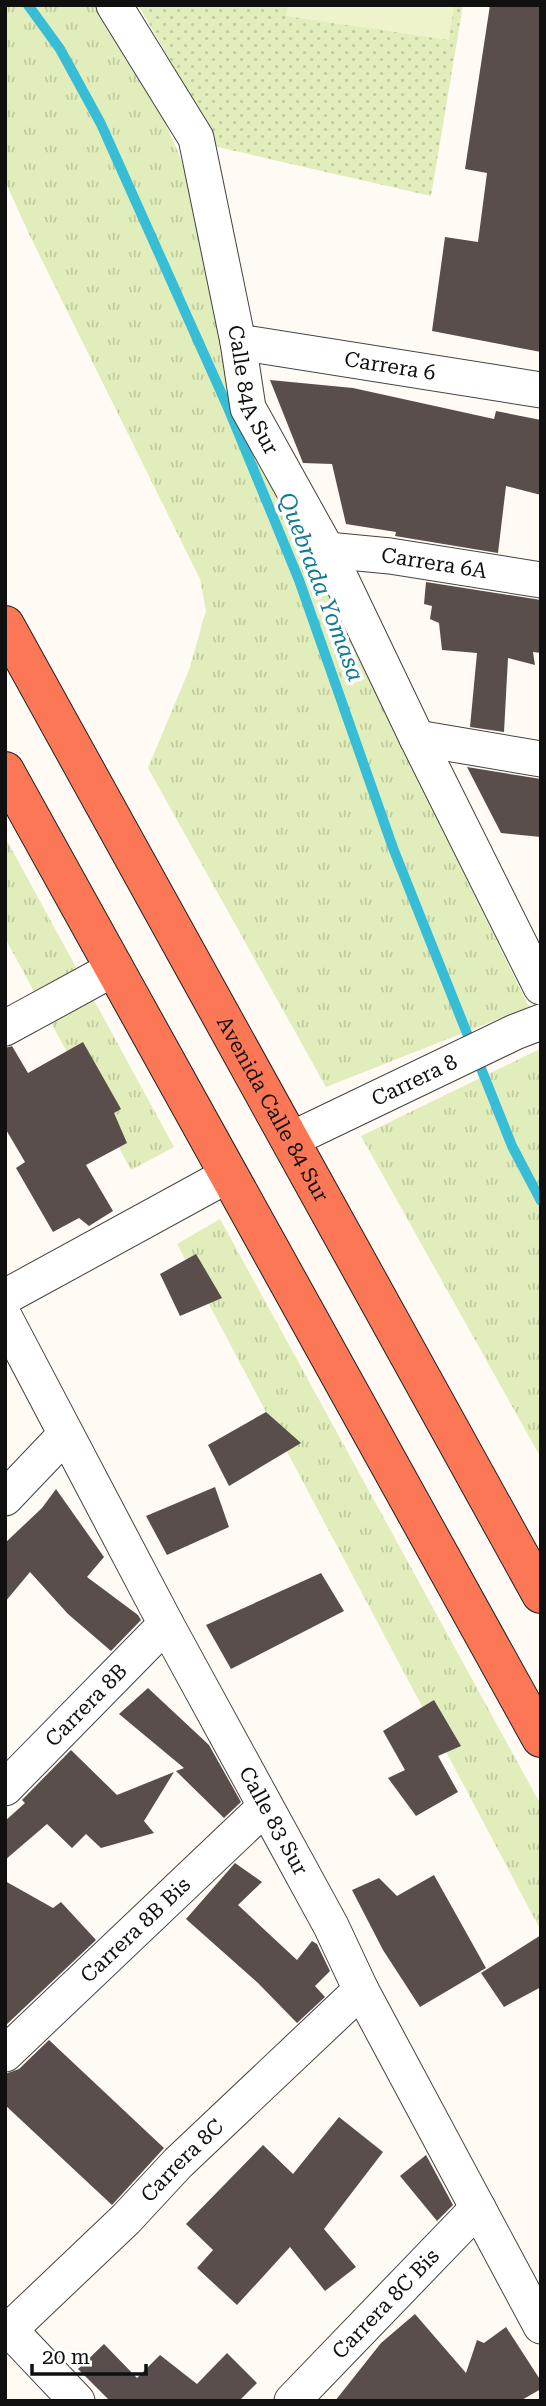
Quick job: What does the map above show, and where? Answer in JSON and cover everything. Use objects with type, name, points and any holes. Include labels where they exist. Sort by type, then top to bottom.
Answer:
[{"type":"highway","name":"Avenida Calle 84 Sur","points":[[5,625],[541,1594]]},
{"type":"highway","points":[[5,771],[15,810],[115,968],[541,1738]]},
{"type":"street","name":"Calle 84A Sur","points":[[114,5],[196,138],[239,342],[248,408],[327,550],[541,987]]},
{"type":"street","name":"Carrera 6","points":[[239,342],[541,390]]},
{"type":"street","name":"Carrera 6A","points":[[327,550],[390,556],[541,580]]},
{"type":"street","points":[[417,738],[541,759]]},
{"type":"street","points":[[5,1028],[115,968]]},
{"type":"street","name":"Carrera 8","points":[[290,1140],[528,1027]]},
{"type":"street","points":[[5,1297],[228,1175]]},
{"type":"street","name":"Calle 83 Sur","points":[[5,1318],[166,1624],[331,1926],[361,1990],[541,2326]]},
{"type":"street","points":[[5,1497],[65,1435]]},
{"type":"street","name":"Carrera 8B","points":[[5,1788],[166,1624]]},
{"type":"street","name":"Carrera 8B Bis","points":[[5,2054],[265,1807]]},
{"type":"street","name":"Carrera 8C","points":[[7,2329],[126,2219],[178,2163],[361,1990]]},
{"type":"street","name":"Carrera 8C Bis","points":[[292,2401],[478,2208]]},
{"type":"street","points":[[7,2329],[77,2401]]},
{"type":"green space","points":[[5,5],[103,5],[137,59],[180,157],[287,512],[529,1007],[326,1087],[148,768],[189,670],[206,611],[200,579],[5,181]]},
{"type":"green space","points":[[138,5],[463,5],[431,196],[213,146],[173,65]]},
{"type":"green space","points":[[288,5],[454,5],[449,40],[286,16]]},
{"type":"green space","points":[[5,837],[174,1147],[131,1170],[5,938]]},
{"type":"green space","points":[[540,1049],[541,1051],[541,1458],[361,1136]]},
{"type":"green space","points":[[220,1219],[541,1805],[541,1931],[177,1244]]},
{"type":"building","points":[[490,5],[541,5],[541,352],[432,331],[445,237],[478,242],[487,173],[465,169]]},
{"type":"building","points":[[270,380],[353,388],[494,419],[496,411],[541,420],[541,495],[506,486],[498,553],[395,536],[396,532],[346,524],[332,464],[303,463]]},
{"type":"building","points":[[426,582],[541,600],[541,653],[533,652],[535,665],[508,658],[504,732],[470,727],[477,653],[442,650],[439,623],[430,619],[432,606],[424,604]]},
{"type":"building","points":[[467,767],[541,779],[541,837],[501,833]]},
{"type":"building","points":[[83,1042],[121,1109],[114,1113],[127,1143],[86,1165],[113,1211],[89,1226],[79,1218],[53,1232],[16,1168],[25,1162],[5,1128],[5,1048],[12,1046],[28,1073]]},
{"type":"building","points":[[196,1254],[222,1298],[180,1316],[160,1274]]},
{"type":"building","points":[[266,1412],[301,1443],[229,1486],[208,1445]]},
{"type":"building","points":[[215,1487],[229,1527],[167,1555],[146,1516]]},
{"type":"building","points":[[56,1489],[104,1557],[87,1577],[141,1620],[111,1651],[68,1614],[30,1572],[5,1602],[5,1543],[42,1508]]},
{"type":"building","points":[[321,1573],[344,1611],[231,1669],[206,1625]]},
{"type":"building","points":[[148,1688],[209,1745],[241,1802],[224,1818],[176,1771],[184,1768],[119,1714]]},
{"type":"building","points":[[434,1700],[461,1746],[438,1756],[458,1792],[416,1816],[388,1778],[405,1770],[383,1731]]},
{"type":"building","points":[[71,1750],[117,1795],[174,1772],[144,1821],[154,1833],[101,1848],[86,1834],[72,1848],[47,1824],[5,1860],[5,1821],[25,1803],[22,1800]]},
{"type":"building","points":[[235,1863],[262,1882],[238,1905],[297,1960],[312,1941],[317,1944],[330,1971],[315,1986],[325,1997],[297,2023],[258,1983],[186,1919]]},
{"type":"building","points":[[434,1875],[486,1968],[420,2007],[383,1950],[352,1890],[379,1878],[397,1896]]},
{"type":"building","points":[[5,1881],[53,1908],[61,1902],[96,1940],[5,2026]]},
{"type":"building","points":[[541,1935],[541,1987],[504,2007],[481,1973]]},
{"type":"building","points":[[49,2040],[164,2148],[112,2205],[5,2105],[5,2074],[19,2069]]},
{"type":"building","points":[[339,2117],[383,2152],[324,2229],[356,2267],[325,2291],[290,2247],[237,2305],[197,2268],[213,2250],[186,2224],[263,2145],[293,2174]]},
{"type":"building","points":[[426,2155],[453,2205],[437,2221],[400,2176]]},
{"type":"building","points":[[415,2314],[466,2373],[477,2340],[484,2343],[506,2327],[541,2381],[541,2389],[520,2401],[335,2401],[381,2343]]},
{"type":"building","points":[[104,2344],[137,2378],[160,2355],[197,2384],[227,2353],[257,2383],[239,2401],[110,2401],[78,2369]]},
{"type":"waterway","name":"Quebrada Yomasa","points":[[28,5],[60,49],[101,124],[229,410],[299,580],[393,848],[512,1146],[541,1201]]}]
